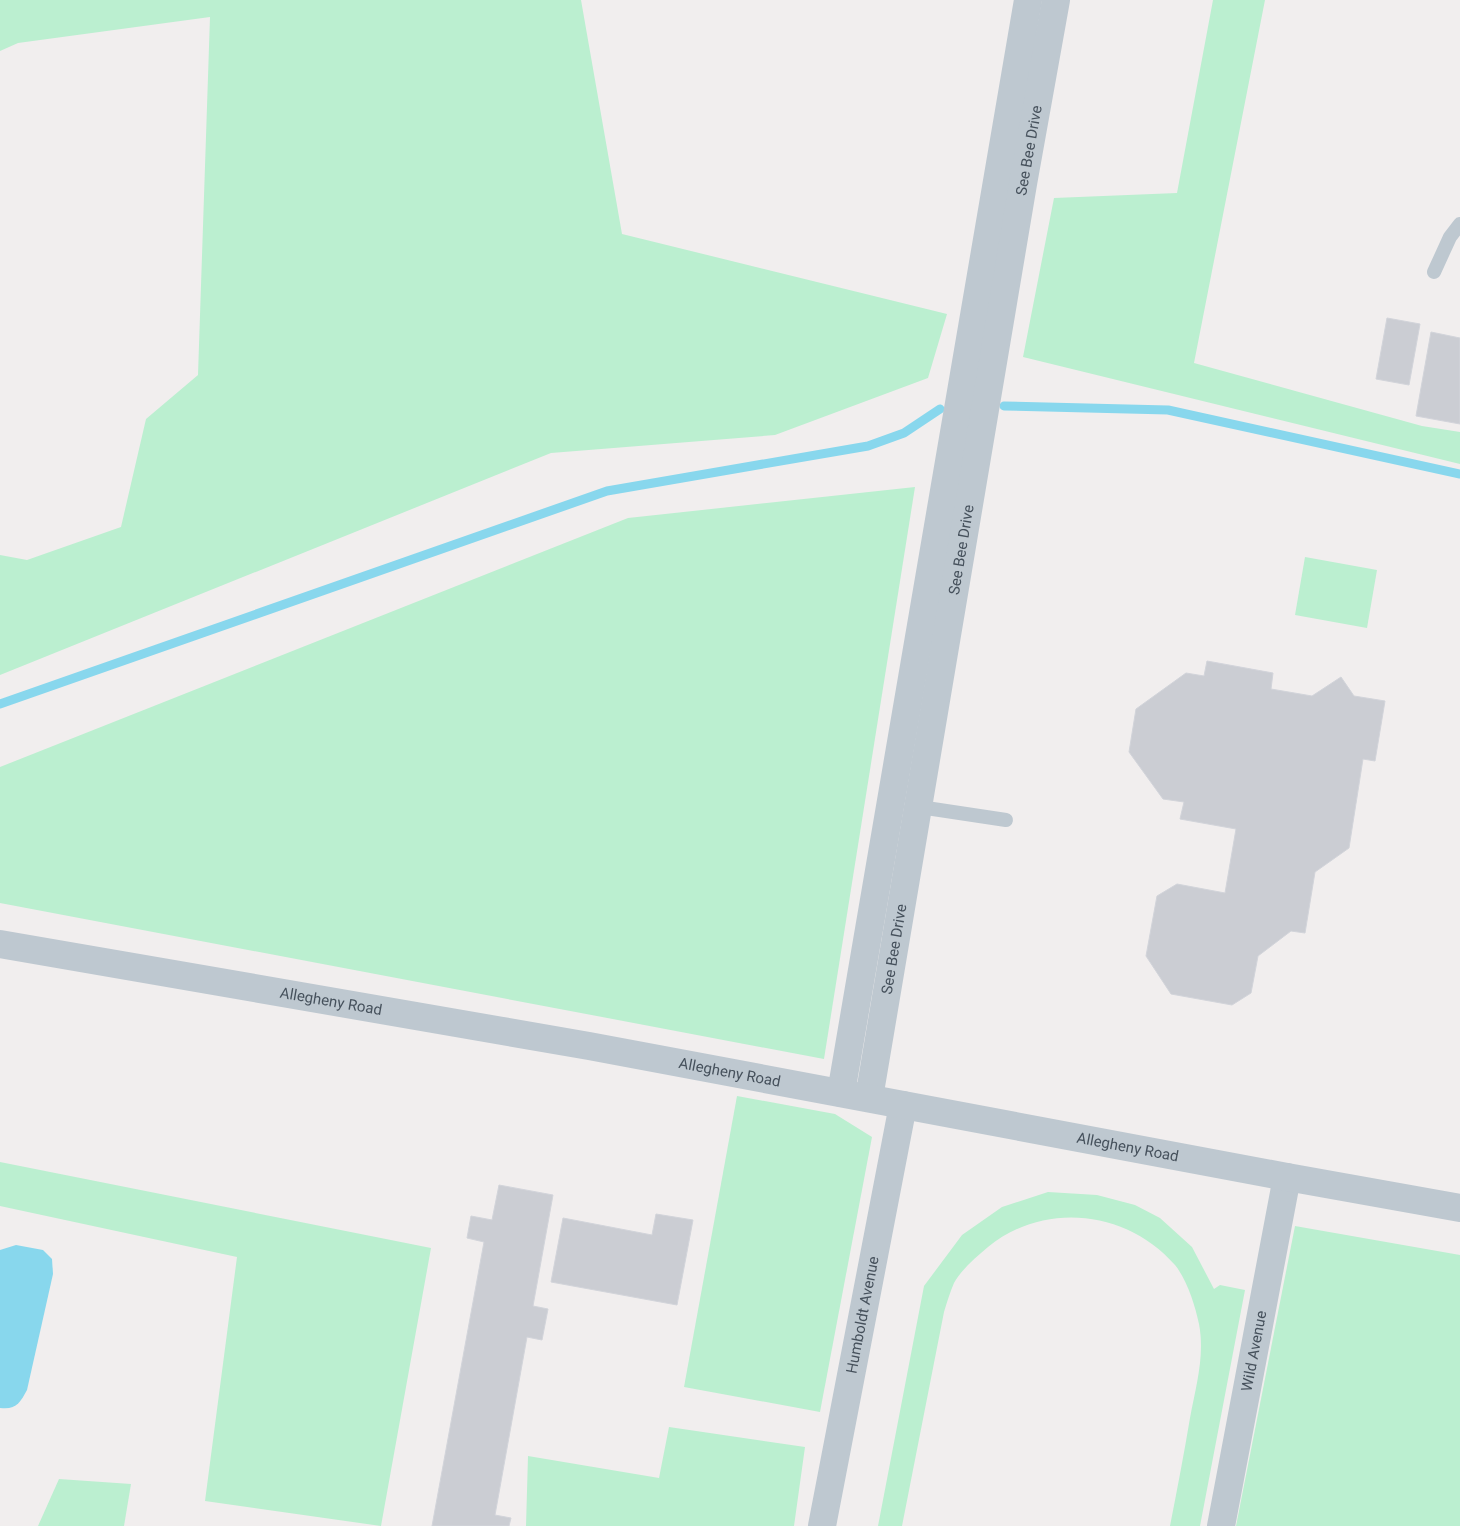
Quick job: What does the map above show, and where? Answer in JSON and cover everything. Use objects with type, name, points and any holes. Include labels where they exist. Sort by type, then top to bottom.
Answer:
[{"type":"street","name":"See Bee Drive","points":[[841,1093],[996,178],[1028,0]]},
{"type":"street","name":"See Bee Drive","points":[[869,1098],[917,806],[1056,0]]},
{"type":"street","name":"Allegheny Road","points":[[0,944],[589,1046],[1460,1208]]},
{"type":"street","name":"Humboldt Avenue","points":[[822,1526],[904,1105]]},
{"type":"street","name":"Wild Avenue","points":[[1220,1526],[1286,1177]]},
{"type":"lane","points":[[996,178],[1023,184]]},
{"type":"lane","points":[[1434,272],[1450,236],[1460,224]]},
{"type":"lane","points":[[890,802],[1006,820]]},
{"type":"green space","points":[[0,0],[581,0],[622,234],[947,314],[928,378],[775,435],[551,453],[0,675],[0,555],[27,560],[121,527],[146,419],[198,375],[210,17],[18,43],[0,51]]},
{"type":"green space","points":[[1213,0],[1265,0],[1194,363],[1422,426],[1460,432],[1460,464],[1023,357],[1054,198],[1177,193]]},
{"type":"green space","points":[[915,487],[824,1059],[0,903],[0,767],[628,518]]},
{"type":"green space","points":[[1305,557],[1377,570],[1367,628],[1295,615]]},
{"type":"green space","points":[[737,1096],[835,1114],[872,1137],[820,1412],[684,1387]]},
{"type":"green space","points":[[0,1162],[431,1248],[381,1526],[205,1501],[237,1257],[0,1206]]},
{"type":"green space","points":[[1048,1192],[1097,1195],[1135,1205],[1160,1218],[1192,1247],[1214,1289],[1220,1285],[1245,1290],[1200,1526],[1170,1526],[1197,1383],[1201,1348],[1199,1324],[1187,1285],[1175,1265],[1155,1247],[1133,1233],[1110,1223],[1084,1218],[1059,1218],[1034,1223],[1010,1232],[979,1255],[954,1283],[944,1312],[902,1526],[878,1526],[924,1286],[962,1235],[1002,1207]]},
{"type":"green space","points":[[1295,1226],[1460,1255],[1460,1526],[1236,1526]]},
{"type":"green space","points":[[669,1427],[805,1447],[794,1526],[526,1526],[528,1456],[659,1478]]},
{"type":"green space","points":[[59,1479],[131,1484],[124,1526],[38,1526]]},
{"type":"water","points":[[16,1245],[43,1250],[52,1259],[53,1274],[27,1390],[14,1407],[0,1408],[0,1250]]},
{"type":"building","points":[[1387,318],[1420,324],[1409,385],[1376,379]]},
{"type":"building","points":[[1431,332],[1460,338],[1460,424],[1416,416]]},
{"type":"building","points":[[1207,661],[1273,673],[1271,689],[1312,696],[1341,677],[1354,696],[1385,701],[1375,761],[1363,759],[1349,848],[1315,872],[1305,933],[1291,931],[1258,956],[1251,993],[1232,1005],[1171,994],[1146,956],[1157,896],[1177,884],[1225,893],[1236,829],[1180,819],[1184,802],[1163,799],[1129,752],[1136,709],[1186,673],[1204,676]]},
{"type":"building","points":[[499,1185],[553,1195],[533,1306],[548,1309],[542,1340],[527,1337],[495,1515],[511,1518],[509,1526],[432,1526],[484,1242],[467,1238],[471,1216],[492,1220]]},
{"type":"building","points":[[656,1214],[693,1220],[677,1305],[551,1282],[563,1218],[652,1235]]},
{"type":"waterway","points":[[1004,406],[1168,410],[1460,474]]},
{"type":"waterway","points":[[0,704],[607,491],[868,446],[904,433],[940,409]]}]
